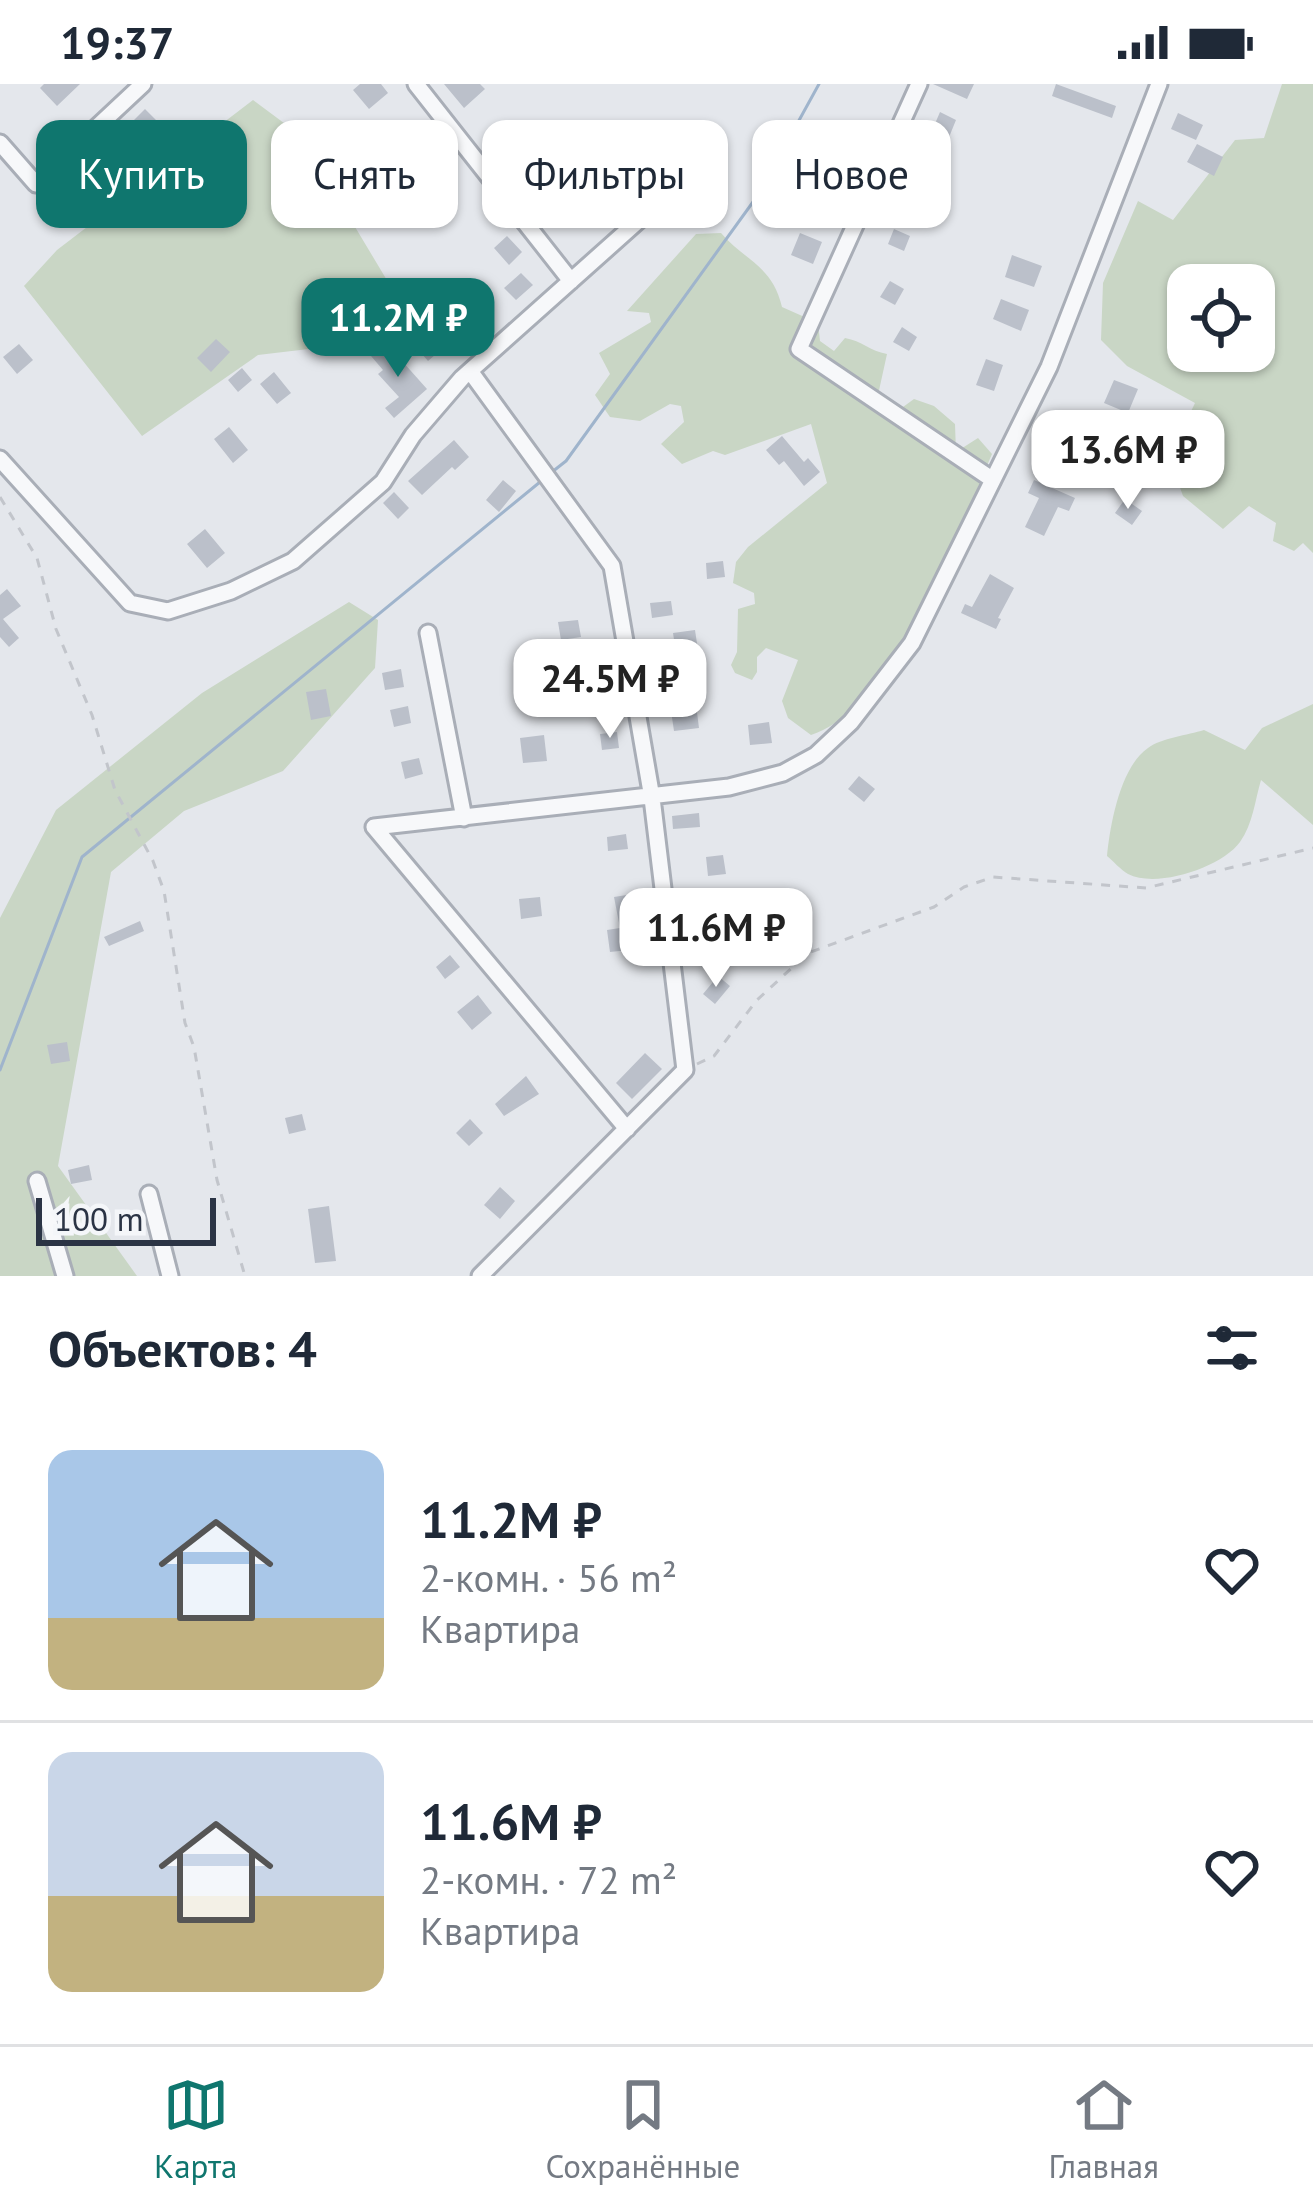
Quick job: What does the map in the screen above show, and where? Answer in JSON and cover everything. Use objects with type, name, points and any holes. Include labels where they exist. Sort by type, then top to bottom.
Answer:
[{"type":"street","points":[[0,143],[36,184],[142,84]]},
{"type":"street","points":[[416,84],[572,281]]},
{"type":"street","points":[[919,84],[799,349],[994,480]]},
{"type":"street","points":[[627,1129],[374,827],[729,787],[783,773],[816,755],[866,706],[912,643],[1049,367],[1159,84]]},
{"type":"street","points":[[0,459],[130,603],[168,611],[231,591],[293,562],[382,482],[413,435],[470,371],[630,228]]},
{"type":"street","points":[[470,371],[612,566],[652,799],[685,1070],[480,1276]]},
{"type":"street","points":[[428,633],[464,818]]},
{"type":"street","points":[[37,1181],[65,1276]]},
{"type":"street","points":[[149,1194],[164,1274]]},
{"type":"path","points":[[0,497],[37,558],[56,629],[92,715],[115,790],[164,891],[184,1023],[194,1047],[217,1180],[245,1276]]},
{"type":"path","points":[[685,1070],[714,1056],[757,1000],[808,953],[934,908],[964,887],[1008,876],[1146,888],[1313,848]]},
{"type":"green space","points":[[1282,84],[1313,84],[1313,553],[1303,543],[1294,551],[1273,541],[1276,523],[1249,506],[1223,529],[1183,496],[1169,457],[1195,403],[1127,366],[1101,340],[1103,283],[1138,201],[1173,220],[1235,140],[1264,138]]},
{"type":"green space","points":[[253,100],[280,120],[271,120],[271,228],[356,228],[391,287],[317,348],[258,355],[142,436],[24,286],[57,250],[86,228],[247,228],[247,120],[227,120]]},
{"type":"green space","points":[[721,233],[765,273],[782,307],[818,323],[820,341],[834,351],[845,338],[887,354],[878,395],[884,407],[903,407],[914,399],[934,406],[955,424],[956,452],[978,438],[992,454],[942,569],[896,655],[841,719],[811,735],[788,718],[782,701],[798,660],[766,648],[757,657],[752,680],[735,673],[731,665],[737,652],[738,609],[755,604],[754,593],[733,583],[736,562],[827,483],[811,424],[725,455],[713,451],[682,464],[661,444],[684,422],[681,406],[670,404],[640,421],[610,417],[595,395],[610,374],[599,353],[651,322],[649,313],[627,311],[696,234]]},
{"type":"green space","points":[[349,602],[378,620],[375,668],[283,771],[184,811],[111,872],[58,1166],[137,1276],[0,1276],[0,918],[56,810],[202,693]]},
{"type":"green space","points":[[1313,704],[1313,825],[1261,780],[1240,842],[1219,860],[1188,873],[1155,879],[1125,872],[1107,856],[1124,783],[1148,748],[1204,730],[1245,750],[1262,728]]},
{"type":"building","points":[[80,84],[57,106],[40,88]]},
{"type":"building","points":[[360,84],[381,84],[388,93],[369,109],[353,90]]},
{"type":"building","points":[[444,84],[480,84],[485,89],[464,108]]},
{"type":"building","points":[[933,84],[974,84],[967,99]]},
{"type":"building","points":[[1056,84],[1116,106],[1112,118],[1052,96]]},
{"type":"building","points":[[145,109],[156,120],[134,120]]},
{"type":"building","points":[[940,112],[956,120],[951,132],[951,120],[937,120]]},
{"type":"building","points":[[1178,113],[1203,125],[1196,140],[1171,129]]},
{"type":"building","points":[[1197,144],[1223,157],[1214,176],[1187,162]]},
{"type":"building","points":[[894,229],[910,236],[904,251],[888,244]]},
{"type":"building","points":[[800,233],[822,242],[813,264],[791,255]]},
{"type":"building","points":[[507,236],[522,252],[509,265],[494,248]]},
{"type":"building","points":[[1012,255],[1042,266],[1034,287],[1005,277]]},
{"type":"building","points":[[521,273],[533,285],[516,300],[504,288]]},
{"type":"building","points":[[890,281],[904,289],[895,305],[880,297]]},
{"type":"building","points":[[1001,299],[1029,310],[1021,331],[993,319]]},
{"type":"building","points":[[437,326],[451,341],[428,361],[415,346]]},
{"type":"building","points":[[902,327],[917,337],[909,351],[893,342]]},
{"type":"building","points":[[216,339],[230,352],[211,372],[197,358]]},
{"type":"building","points":[[386,343],[427,389],[394,418],[385,408],[399,397],[378,374],[383,370],[371,356]]},
{"type":"building","points":[[19,344],[33,360],[17,374],[3,357]]},
{"type":"building","points":[[986,359],[1003,365],[994,391],[976,385]]},
{"type":"building","points":[[242,368],[252,380],[238,392],[228,380]]},
{"type":"building","points":[[274,372],[291,393],[277,404],[260,384]]},
{"type":"building","points":[[1114,380],[1138,389],[1128,413],[1104,403]]},
{"type":"building","points":[[229,427],[248,450],[233,463],[214,439]]},
{"type":"building","points":[[1131,432],[1148,440],[1141,458],[1123,450]]},
{"type":"building","points":[[782,436],[804,462],[808,458],[820,472],[804,486],[784,461],[779,465],[766,450]]},
{"type":"building","points":[[454,440],[469,457],[422,495],[408,481]]},
{"type":"building","points":[[1095,449],[1116,457],[1111,469],[1090,461]]},
{"type":"building","points":[[503,480],[516,491],[499,512],[486,500]]},
{"type":"building","points":[[1034,480],[1075,498],[1069,511],[1058,507],[1044,536],[1025,527],[1039,498],[1028,493]]},
{"type":"building","points":[[394,492],[409,508],[398,519],[383,503]]},
{"type":"building","points":[[1125,499],[1142,511],[1132,525],[1115,513]]},
{"type":"building","points":[[205,529],[225,553],[207,568],[187,544]]},
{"type":"building","points":[[723,561],[725,577],[707,579],[706,563]]},
{"type":"building","points":[[990,574],[1014,588],[996,629],[961,613],[965,604],[972,607]]},
{"type":"building","points":[[7,589],[21,606],[3,619],[19,638],[9,647],[0,637],[0,595]]},
{"type":"building","points":[[671,601],[673,615],[652,618],[650,603]]},
{"type":"building","points":[[578,620],[581,637],[561,640],[558,622]]},
{"type":"building","points":[[695,630],[698,650],[676,653],[673,633]]},
{"type":"building","points":[[401,669],[404,687],[385,690],[382,673]]},
{"type":"building","points":[[693,681],[699,728],[674,731],[667,684]]},
{"type":"building","points":[[326,689],[331,716],[311,720],[306,692]]},
{"type":"building","points":[[408,706],[411,723],[394,727],[390,710]]},
{"type":"building","points":[[769,722],[772,743],[750,745],[748,725]]},
{"type":"building","points":[[617,732],[619,748],[602,750],[600,734]]},
{"type":"building","points":[[544,735],[547,761],[523,763],[520,738]]},
{"type":"building","points":[[419,758],[423,774],[405,779],[401,762]]},
{"type":"building","points":[[859,776],[875,789],[864,802],[848,789]]},
{"type":"building","points":[[699,813],[700,827],[673,829],[672,816]]},
{"type":"building","points":[[626,834],[628,849],[608,851],[607,837]]},
{"type":"building","points":[[723,855],[726,874],[708,876],[706,857]]},
{"type":"building","points":[[633,894],[638,949],[610,952],[607,930],[620,928],[614,897]]},
{"type":"building","points":[[540,897],[542,916],[521,919],[519,899]]},
{"type":"building","points":[[140,921],[144,931],[109,946],[104,937]]},
{"type":"building","points":[[712,928],[714,952],[693,954],[691,930]]},
{"type":"building","points":[[450,955],[460,967],[445,979],[436,967]]},
{"type":"building","points":[[718,976],[730,986],[715,1004],[703,994]]},
{"type":"building","points":[[478,995],[492,1013],[472,1030],[457,1012]]},
{"type":"building","points":[[67,1042],[70,1061],[51,1064],[47,1045]]},
{"type":"building","points":[[645,1053],[662,1069],[632,1099],[616,1083]]},
{"type":"building","points":[[526,1076],[539,1094],[504,1116],[495,1104]]},
{"type":"building","points":[[302,1114],[306,1130],[289,1134],[285,1118]]},
{"type":"building","points":[[470,1119],[483,1133],[469,1146],[456,1133]]},
{"type":"building","points":[[89,1165],[92,1180],[71,1184],[68,1170]]},
{"type":"building","points":[[500,1187],[515,1201],[500,1219],[484,1205]]},
{"type":"building","points":[[329,1206],[336,1261],[315,1263],[308,1209]]},
{"type":"waterway","points":[[552,472],[566,461],[758,195],[819,84]]},
{"type":"waterway","points":[[0,1070],[82,857],[540,482]]}]
